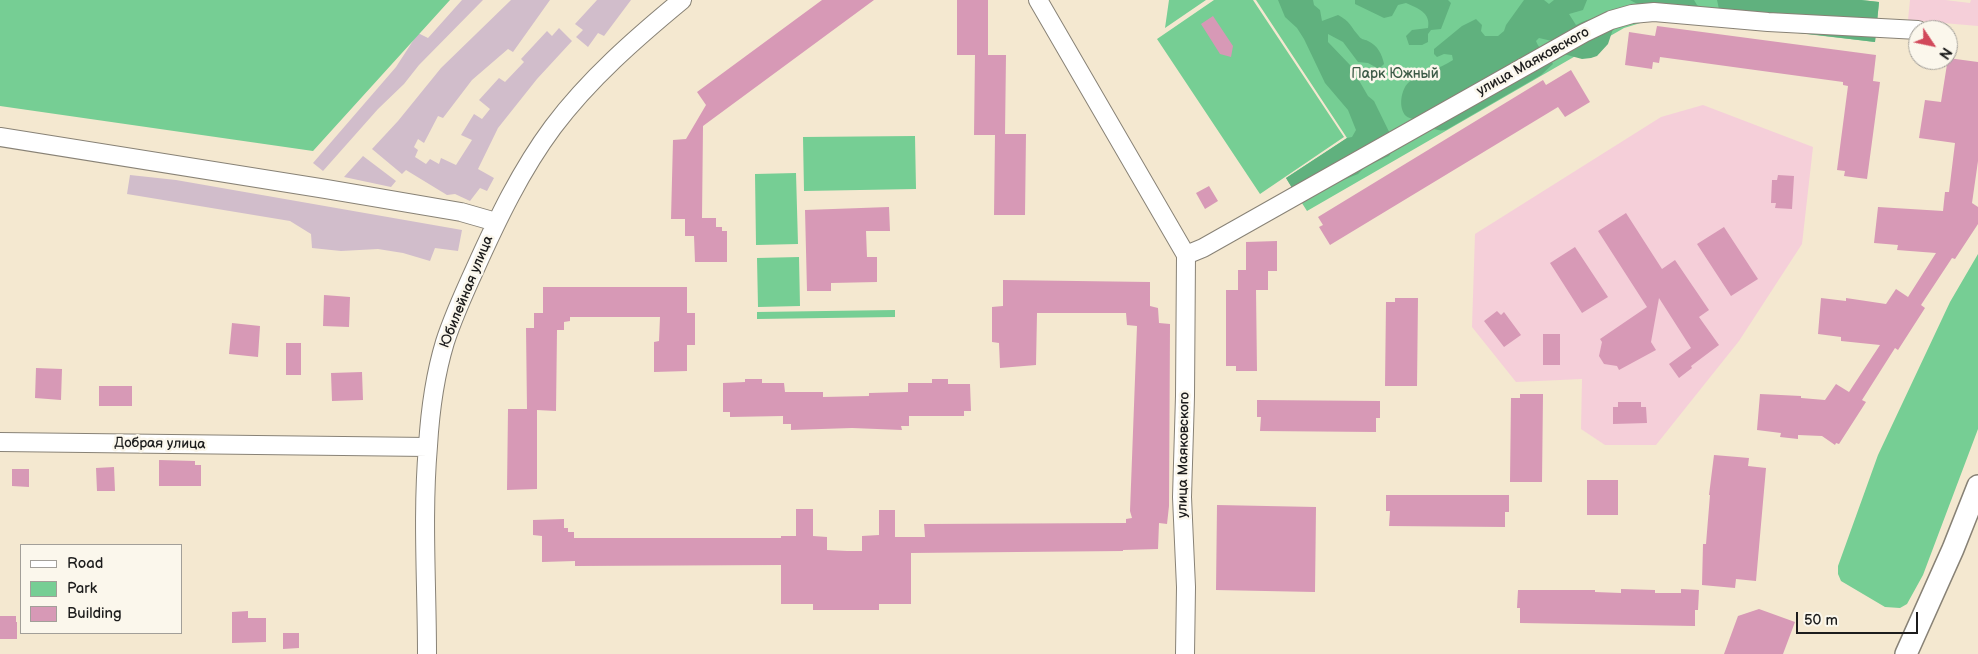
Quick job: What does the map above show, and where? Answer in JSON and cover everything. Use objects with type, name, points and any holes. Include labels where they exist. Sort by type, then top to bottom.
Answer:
[{"type":"main road","points":[[1906,654],[1949,558],[1978,486]]},
{"type":"street","name":"Юбилейная улица","points":[[427,654],[428,447],[436,385],[444,343],[469,281],[496,222],[536,153],[554,127],[576,100],[620,55],[682,0]]},
{"type":"street","points":[[1038,0],[1186,255]]},
{"type":"street","name":"улица Маяковского","points":[[1185,654],[1186,587],[1182,497],[1186,396],[1186,255],[1211,244],[1584,33],[1611,20],[1632,14],[1654,12],[1768,22],[1908,29]]},
{"type":"street","points":[[0,137],[461,212],[496,222]]},
{"type":"street","name":"Добрая улица","points":[[0,442],[428,447]]},
{"type":"shaded area","points":[[462,0],[483,0],[419,65],[404,84],[378,109],[323,171],[313,163],[396,67],[418,33],[428,38]]},
{"type":"shaded area","points":[[511,0],[550,0],[513,52],[508,49],[472,80],[443,118],[438,116],[424,143],[418,139],[414,147],[418,150],[415,157],[426,164],[430,159],[439,164],[441,158],[456,165],[472,140],[461,135],[474,114],[482,119],[490,109],[479,100],[499,78],[505,82],[524,62],[521,59],[547,31],[552,36],[559,28],[572,41],[537,79],[498,128],[478,169],[494,178],[487,191],[480,188],[470,201],[455,194],[447,195],[406,170],[402,174],[372,149],[398,121],[441,68]]},
{"type":"shaded area","points":[[597,0],[631,0],[604,36],[598,33],[588,47],[576,37],[583,30],[575,24]]},
{"type":"shaded area","points":[[1910,0],[1945,0],[1970,3],[1971,0],[1978,0],[1978,26],[1958,24],[1958,20],[1908,20]]},
{"type":"shaded area","points":[[1703,105],[1813,147],[1802,244],[1739,341],[1656,445],[1605,445],[1581,429],[1582,379],[1516,382],[1472,327],[1475,234],[1661,117]]},
{"type":"shaded area","points":[[363,156],[396,181],[391,187],[344,177]]},
{"type":"shaded area","points":[[130,175],[176,180],[462,230],[458,251],[435,248],[430,261],[403,253],[378,249],[341,251],[312,248],[311,234],[290,221],[127,194]]},
{"type":"green space","points":[[0,0],[450,0],[313,151],[0,106]]},
{"type":"green space","points":[[1169,0],[1206,0],[1165,28]]},
{"type":"green space","points":[[1214,0],[1253,0],[1344,137],[1260,194],[1157,39]]},
{"type":"green space","name":"Парк Южный","points":[[1256,0],[1861,0],[1879,2],[1875,42],[1660,17],[1624,28],[1307,211],[1286,178],[1347,138]]},
{"type":"green space","points":[[1278,0],[1313,0],[1314,5],[1320,10],[1322,21],[1338,15],[1348,22],[1360,38],[1377,48],[1384,64],[1379,69],[1368,63],[1358,62],[1343,42],[1328,34],[1328,42],[1350,65],[1368,96],[1374,101],[1396,146],[1389,156],[1365,167],[1358,174],[1323,191],[1312,194],[1292,188],[1286,178],[1347,138],[1352,137],[1356,130],[1348,110],[1325,83],[1304,39],[1297,28],[1285,17]]},
{"type":"green space","points":[[1355,0],[1448,0],[1451,3],[1441,29],[1431,30],[1428,34],[1428,42],[1422,45],[1409,45],[1406,36],[1412,30],[1428,28],[1428,18],[1423,12],[1406,3],[1398,5],[1392,16],[1384,18],[1355,4]]},
{"type":"green space","points":[[1524,0],[1544,0],[1549,4],[1554,0],[1587,0],[1583,10],[1569,14],[1576,25],[1591,19],[1613,29],[1608,44],[1597,56],[1582,59],[1560,53],[1552,41],[1539,38],[1536,41],[1537,44],[1553,64],[1541,75],[1446,130],[1431,128],[1419,120],[1406,116],[1402,108],[1401,99],[1408,83],[1418,76],[1453,60],[1452,55],[1444,54],[1437,57],[1434,54],[1434,49],[1462,26],[1476,19],[1482,25],[1481,31],[1485,36],[1498,36],[1504,31],[1506,25]]},
{"type":"green space","points":[[1630,0],[1694,0],[1697,5],[1707,12],[1707,25],[1679,20]]},
{"type":"green space","points":[[1717,0],[1861,0],[1879,2],[1875,42],[1751,27],[1740,29],[1725,26],[1717,14],[1719,9]]},
{"type":"green space","points":[[915,136],[916,189],[804,191],[803,137]]},
{"type":"green space","points":[[796,173],[798,244],[756,245],[755,174]]},
{"type":"green space","points":[[1978,254],[1978,429],[1923,575],[1907,604],[1900,608],[1885,607],[1841,581],[1838,574],[1838,566],[1878,455],[1950,302]]},
{"type":"green space","points":[[799,257],[800,306],[758,307],[757,258]]},
{"type":"green space","points":[[895,310],[895,317],[757,319],[757,312]]},
{"type":"building","points":[[822,0],[874,0],[703,126],[702,218],[716,218],[716,227],[722,227],[722,231],[727,231],[727,262],[695,262],[694,236],[685,236],[685,219],[671,219],[673,140],[686,139],[706,105],[697,92]]},
{"type":"building","points":[[957,0],[988,0],[988,55],[1006,55],[1005,134],[1026,134],[1025,215],[994,215],[995,135],[974,135],[975,55],[957,55]]},
{"type":"building","points":[[1213,16],[1233,46],[1231,57],[1220,54],[1201,24]]},
{"type":"building","points":[[1657,26],[1876,55],[1873,81],[1880,82],[1867,179],[1844,176],[1845,171],[1837,170],[1848,86],[1843,85],[1843,82],[1660,57],[1659,63],[1653,62],[1652,69],[1625,65],[1629,32],[1655,36]]},
{"type":"building","points":[[1958,59],[1978,62],[1978,161],[1972,203],[1978,207],[1978,224],[1955,259],[1952,258],[1921,305],[1925,308],[1898,350],[1895,348],[1862,400],[1866,402],[1839,444],[1836,443],[1835,445],[1822,436],[1798,435],[1798,439],[1780,437],[1781,433],[1757,430],[1760,394],[1801,396],[1801,398],[1825,400],[1836,384],[1849,392],[1880,345],[1841,341],[1841,337],[1818,334],[1821,298],[1846,301],[1846,298],[1886,304],[1896,289],[1908,297],[1936,253],[1897,250],[1898,245],[1874,243],[1878,207],[1943,211],[1945,192],[1949,192],[1955,143],[1919,138],[1925,100],[1941,102],[1946,70],[1958,70]]},
{"type":"building","points":[[1571,70],[1590,102],[1565,117],[1558,107],[1330,245],[1319,227],[1323,225],[1318,217],[1543,80],[1546,85]]},
{"type":"building","points":[[1778,175],[1794,176],[1792,209],[1775,208],[1776,203],[1771,203],[1772,180],[1777,180]]},
{"type":"building","points":[[1209,186],[1218,201],[1205,209],[1196,193]]},
{"type":"building","points":[[889,207],[890,231],[866,231],[867,257],[877,257],[877,282],[831,283],[831,291],[807,291],[805,210]]},
{"type":"building","points":[[1626,213],[1662,269],[1675,260],[1709,310],[1699,317],[1719,345],[1691,366],[1692,368],[1679,378],[1669,364],[1691,348],[1659,298],[1651,342],[1656,350],[1619,370],[1617,366],[1604,364],[1599,356],[1602,342],[1600,339],[1647,307],[1598,231]]},
{"type":"building","points":[[1724,227],[1758,279],[1731,296],[1697,244]]},
{"type":"building","points":[[1277,241],[1277,271],[1268,271],[1268,290],[1256,290],[1257,371],[1236,371],[1236,366],[1226,366],[1226,290],[1238,290],[1238,270],[1246,270],[1246,242]]},
{"type":"building","points":[[1575,247],[1608,297],[1582,313],[1550,263]]},
{"type":"building","points":[[1003,280],[1150,282],[1150,306],[1158,308],[1159,323],[1170,324],[1169,506],[1167,524],[1159,523],[1158,549],[911,553],[911,604],[879,604],[879,610],[813,610],[813,604],[781,604],[781,565],[575,566],[575,561],[542,562],[542,536],[533,535],[533,520],[564,519],[564,528],[568,528],[568,532],[574,532],[574,538],[781,538],[781,536],[796,536],[796,509],[813,509],[813,536],[827,537],[827,550],[847,551],[862,551],[862,536],[879,535],[879,510],[895,510],[895,537],[925,537],[924,524],[1126,523],[1126,519],[1132,518],[1130,511],[1137,326],[1127,325],[1126,313],[1037,313],[1036,365],[1000,368],[999,343],[992,342],[992,307],[1003,306]]},
{"type":"building","points":[[543,287],[687,287],[687,313],[695,313],[695,345],[687,345],[687,371],[654,372],[654,342],[659,341],[660,317],[570,317],[570,321],[564,322],[564,330],[557,330],[556,411],[537,410],[537,489],[507,490],[508,409],[527,409],[526,328],[534,328],[534,313],[543,313]]},
{"type":"building","points":[[324,295],[350,297],[349,327],[323,326]]},
{"type":"building","points":[[1395,298],[1418,298],[1417,386],[1385,386],[1386,302],[1395,302]]},
{"type":"building","points":[[1497,311],[1501,315],[1504,312],[1521,335],[1504,347],[1484,321]]},
{"type":"building","points":[[232,323],[260,326],[258,357],[229,354]]},
{"type":"building","points":[[1543,334],[1560,334],[1560,365],[1543,365]]},
{"type":"building","points":[[286,343],[301,343],[301,375],[286,375]]},
{"type":"building","points":[[36,368],[62,369],[61,400],[35,398]]},
{"type":"building","points":[[362,372],[363,400],[332,401],[331,373]]},
{"type":"building","points":[[745,379],[762,379],[762,383],[784,383],[785,392],[823,392],[823,397],[869,396],[869,393],[908,392],[908,383],[932,383],[932,379],[948,379],[948,384],[970,384],[971,411],[964,411],[964,416],[909,416],[909,426],[901,426],[902,430],[852,428],[791,430],[791,424],[783,424],[783,416],[730,417],[730,412],[723,412],[723,383],[745,382]]},
{"type":"building","points":[[99,386],[132,386],[132,406],[99,406]]},
{"type":"building","points":[[1520,394],[1543,394],[1542,482],[1510,482],[1511,398],[1520,398]]},
{"type":"building","points":[[1257,400],[1380,401],[1380,418],[1376,418],[1376,432],[1260,431],[1261,417],[1257,417]]},
{"type":"building","points":[[1618,402],[1641,402],[1641,407],[1646,407],[1647,423],[1613,424],[1613,407],[1618,407]]},
{"type":"building","points":[[1714,455],[1749,458],[1748,466],[1766,468],[1756,581],[1736,579],[1735,588],[1702,585],[1703,544],[1706,544]]},
{"type":"building","points":[[159,460],[195,461],[195,465],[201,465],[201,486],[159,486]]},
{"type":"building","points":[[114,467],[115,491],[97,491],[96,468]]},
{"type":"building","points":[[12,469],[29,469],[29,487],[12,486]]},
{"type":"building","points":[[1587,480],[1618,480],[1618,515],[1587,515]]},
{"type":"building","points":[[1386,495],[1509,495],[1509,512],[1505,512],[1505,527],[1389,526],[1390,511],[1386,511]]},
{"type":"building","points":[[1217,505],[1316,507],[1315,592],[1216,590]]},
{"type":"building","points":[[1621,589],[1655,590],[1655,593],[1681,593],[1681,589],[1699,590],[1698,610],[1695,610],[1695,626],[1520,623],[1520,608],[1517,608],[1518,590],[1595,590],[1595,592],[1621,593]]},
{"type":"building","points":[[1759,609],[1795,622],[1783,654],[1724,654],[1738,616]]},
{"type":"building","points":[[248,611],[248,618],[266,618],[266,642],[232,643],[232,612]]},
{"type":"building","points":[[0,616],[16,616],[17,639],[0,639]]},
{"type":"building","points":[[283,633],[299,633],[299,648],[283,649]]}]
